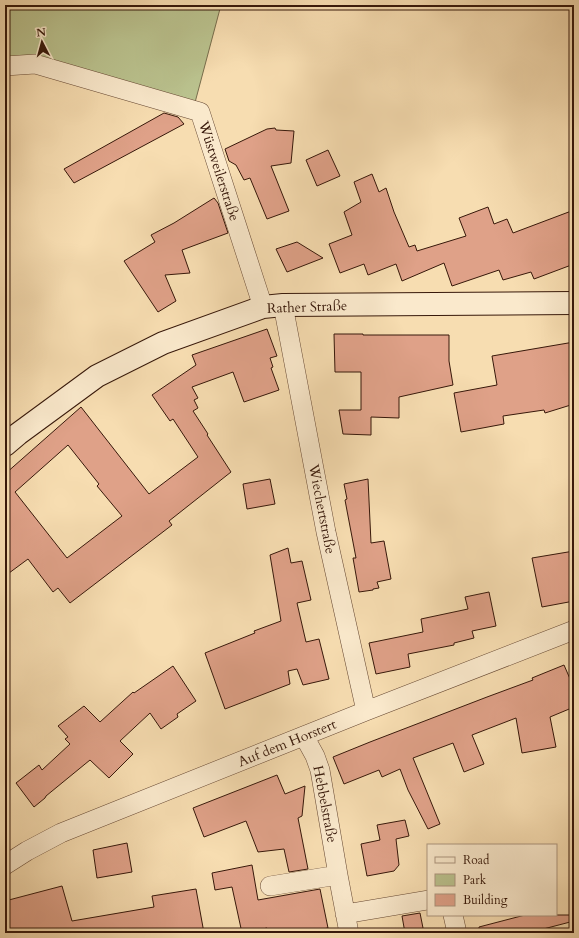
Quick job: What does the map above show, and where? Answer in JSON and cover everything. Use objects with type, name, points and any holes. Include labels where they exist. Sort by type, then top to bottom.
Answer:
[{"type":"main road","name":"Rather Straße","points":[[5,445],[97,376],[163,343],[273,306],[574,303]]},
{"type":"street","name":"Wüstweilerstraße","points":[[5,66],[35,64],[200,112],[273,306]]},
{"type":"street","name":"Wiechertstraße","points":[[273,306],[366,711]]},
{"type":"street","name":"Auf dem Horstert","points":[[5,865],[27,851],[61,833],[366,711],[574,630]]},
{"type":"street","name":"Hebbelstraße","points":[[304,736],[315,756],[320,770],[349,933]]},
{"type":"street","points":[[270,886],[338,875]]},
{"type":"street","points":[[345,914],[427,900]]},
{"type":"street","points":[[453,916],[457,933]]},
{"type":"green space","points":[[5,5],[221,5],[193,110],[35,64],[5,68]]},
{"type":"building","points":[[164,113],[178,117],[184,124],[74,183],[64,169]]},
{"type":"building","points":[[275,128],[276,130],[294,131],[291,163],[271,166],[289,211],[267,219],[250,178],[244,180],[236,165],[229,161],[225,149],[267,129]]},
{"type":"building","points":[[328,150],[340,176],[317,186],[306,160]]},
{"type":"building","points":[[372,174],[379,192],[386,188],[394,212],[409,247],[415,245],[417,251],[466,236],[459,218],[488,207],[494,224],[507,219],[513,233],[574,210],[574,264],[534,279],[531,272],[503,280],[499,270],[452,286],[444,263],[402,281],[396,264],[368,275],[364,264],[340,273],[329,244],[352,235],[344,212],[361,202],[354,182]]},
{"type":"building","points":[[214,198],[218,203],[228,233],[182,250],[190,273],[165,275],[176,301],[158,312],[124,261],[155,242],[151,235],[174,223]]},
{"type":"building","points":[[297,242],[323,258],[287,272],[276,249]]},
{"type":"building","points":[[267,329],[277,356],[270,358],[273,367],[271,368],[279,390],[244,402],[233,372],[192,387],[198,398],[194,400],[198,408],[193,411],[231,472],[169,521],[172,525],[70,603],[58,588],[53,592],[28,559],[5,576],[5,474],[81,407],[149,494],[198,457],[173,419],[170,421],[152,395],[196,365],[192,355]],"holes":[[[68,445],[99,484],[97,486],[122,516],[67,558],[15,492]]]},
{"type":"building","points":[[334,334],[449,335],[449,361],[453,385],[399,397],[399,418],[371,417],[371,435],[343,434],[339,410],[361,410],[361,372],[335,372]]},
{"type":"building","points":[[574,342],[574,404],[545,413],[544,410],[503,416],[504,424],[461,432],[454,393],[497,385],[492,356]]},
{"type":"building","points":[[270,479],[275,504],[247,509],[243,484]]},
{"type":"building","points":[[368,479],[371,543],[384,541],[391,579],[377,582],[379,588],[359,592],[353,558],[356,558],[345,500],[347,499],[344,484]]},
{"type":"building","points":[[288,548],[291,563],[302,561],[311,600],[297,603],[306,642],[319,639],[329,679],[303,685],[297,669],[288,671],[290,684],[225,709],[205,653],[255,633],[254,631],[281,621],[270,555]]},
{"type":"building","points":[[574,551],[574,601],[542,607],[532,558]]},
{"type":"building","points":[[489,592],[496,626],[472,631],[474,638],[454,643],[454,645],[408,654],[410,667],[376,674],[369,643],[423,632],[421,619],[468,609],[465,597]]},
{"type":"building","points":[[564,665],[574,688],[574,707],[550,717],[556,747],[522,753],[516,718],[472,735],[484,764],[464,772],[453,743],[413,758],[440,824],[428,829],[408,790],[400,769],[382,777],[379,770],[344,784],[333,757],[533,680],[532,678]]},
{"type":"building","points":[[173,666],[196,701],[177,714],[178,717],[161,729],[150,713],[120,741],[133,754],[109,778],[90,760],[34,807],[16,783],[39,765],[42,770],[70,744],[65,739],[68,737],[58,726],[84,706],[100,722],[133,692],[134,693]]},
{"type":"building","points":[[277,775],[285,794],[305,786],[302,816],[298,818],[308,869],[289,872],[284,849],[258,852],[246,821],[204,837],[193,808]]},
{"type":"building","points":[[405,820],[409,836],[396,839],[399,865],[394,871],[367,876],[361,844],[380,840],[377,825]]},
{"type":"building","points":[[127,843],[132,872],[97,878],[93,850]]},
{"type":"building","points":[[252,865],[258,900],[320,889],[328,928],[302,933],[268,933],[267,928],[242,933],[232,887],[215,890],[212,873]]},
{"type":"building","points":[[62,886],[72,921],[154,907],[152,896],[196,889],[204,933],[5,933],[5,901]]},
{"type":"building","points":[[420,913],[424,933],[405,933],[402,916]]},
{"type":"building","points":[[574,915],[574,921],[528,933],[479,933],[479,927],[521,916]]}]
